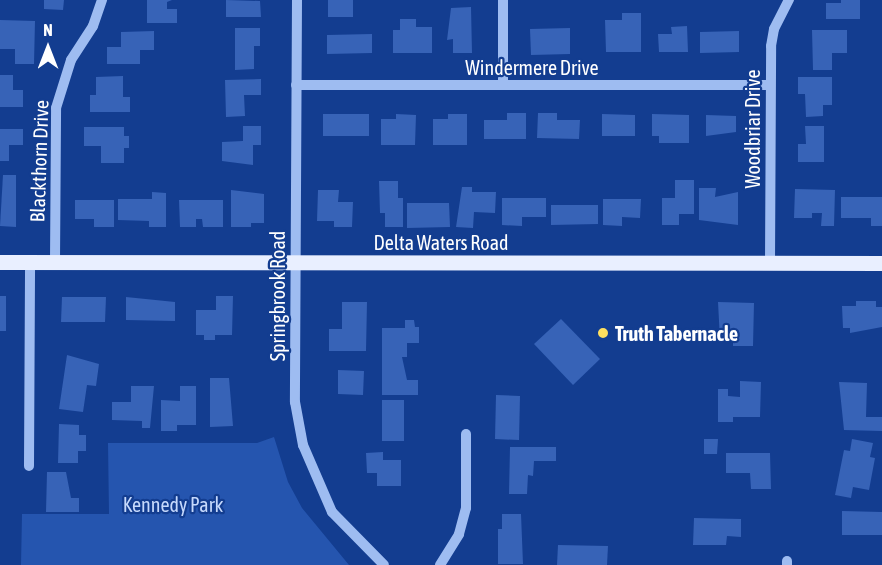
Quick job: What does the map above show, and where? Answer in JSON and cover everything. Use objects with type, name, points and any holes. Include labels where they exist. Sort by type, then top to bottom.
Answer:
[{"type":"main road","name":"Delta Waters Road","points":[[0,262],[882,263]]},
{"type":"street","name":"Blackthorn Drive","points":[[55,262],[56,108],[71,60],[93,26],[102,0]]},
{"type":"street","name":"Springbrook Road","points":[[297,0],[295,402],[303,445],[332,512],[384,565]]},
{"type":"street","points":[[503,0],[503,85]]},
{"type":"street","name":"Woodbriar Drive","points":[[770,263],[768,85],[774,29],[789,0]]},
{"type":"street","name":"Windermere Drive","points":[[296,85],[768,85]]},
{"type":"street","points":[[28,466],[30,262]]},
{"type":"street","points":[[440,565],[459,534],[466,508],[466,434]]},
{"type":"green space","name":"Kennedy Park","points":[[274,437],[288,482],[302,508],[349,565],[21,565],[22,514],[109,514],[108,443],[257,443]]},
{"type":"building","points":[[44,0],[64,0],[63,10],[44,9]]},
{"type":"building","points":[[147,0],[172,0],[167,2],[167,9],[177,9],[177,23],[147,23]]},
{"type":"building","points":[[226,0],[260,1],[261,17],[226,17]]},
{"type":"building","points":[[328,0],[353,0],[353,17],[328,17]]},
{"type":"building","points":[[841,0],[860,0],[860,19],[826,19],[826,3],[841,3]]},
{"type":"building","points":[[471,7],[472,53],[453,53],[453,39],[447,40],[451,8]]},
{"type":"building","points":[[622,13],[641,13],[641,52],[606,52],[605,20],[622,20]]},
{"type":"building","points":[[400,19],[416,19],[416,27],[432,27],[432,53],[393,53],[393,30],[400,30]]},
{"type":"building","points":[[0,20],[35,21],[34,64],[15,64],[15,49],[0,49]]},
{"type":"building","points":[[687,26],[688,52],[659,52],[658,34],[672,34],[671,27]]},
{"type":"building","points":[[235,28],[260,28],[260,46],[254,46],[254,69],[235,70]]},
{"type":"building","points":[[570,28],[570,54],[531,55],[530,29]]},
{"type":"building","points":[[812,30],[847,30],[847,53],[832,53],[832,70],[813,70]]},
{"type":"building","points":[[154,31],[154,50],[140,50],[140,64],[107,64],[107,47],[121,47],[121,32]]},
{"type":"building","points":[[739,31],[739,52],[700,53],[700,32]]},
{"type":"building","points":[[372,34],[372,53],[327,54],[327,35]]},
{"type":"building","points":[[0,75],[13,75],[13,90],[23,90],[23,107],[0,107]]},
{"type":"building","points":[[123,76],[123,97],[130,97],[130,112],[90,112],[90,95],[96,95],[96,77]]},
{"type":"building","points":[[798,77],[832,77],[832,105],[823,105],[823,116],[806,117],[805,94],[798,94]]},
{"type":"building","points":[[261,79],[261,95],[244,95],[245,116],[226,117],[225,80]]},
{"type":"building","points":[[507,113],[526,113],[526,139],[484,139],[484,120],[507,120]]},
{"type":"building","points":[[538,113],[557,113],[557,120],[580,120],[579,139],[537,138]]},
{"type":"building","points":[[323,114],[369,114],[369,136],[323,136]]},
{"type":"building","points":[[396,114],[416,115],[415,145],[381,145],[381,119],[396,119]]},
{"type":"building","points":[[448,114],[467,114],[467,145],[433,145],[433,119],[448,119]]},
{"type":"building","points":[[602,114],[635,115],[635,136],[602,136]]},
{"type":"building","points":[[652,114],[689,115],[689,143],[659,143],[659,136],[652,136]]},
{"type":"building","points":[[706,115],[736,116],[736,132],[706,136]]},
{"type":"building","points":[[243,126],[261,126],[261,145],[253,145],[253,165],[222,161],[222,142],[243,141]]},
{"type":"building","points":[[805,126],[824,126],[824,162],[798,162],[798,144],[806,144]]},
{"type":"building","points":[[84,127],[124,127],[124,136],[129,136],[129,148],[124,148],[124,163],[101,163],[101,146],[84,146]]},
{"type":"building","points":[[0,129],[23,129],[23,145],[9,145],[9,161],[0,161]]},
{"type":"building","points":[[3,175],[16,175],[16,227],[0,226]]},
{"type":"building","points":[[675,180],[694,180],[694,214],[679,214],[679,225],[662,225],[662,198],[675,198]]},
{"type":"building","points":[[379,181],[398,181],[398,198],[403,198],[403,227],[385,227],[385,213],[380,213]]},
{"type":"building","points":[[462,187],[472,187],[472,192],[496,192],[495,213],[474,212],[473,228],[456,227]]},
{"type":"building","points":[[699,188],[716,188],[715,197],[738,192],[738,225],[699,220]]},
{"type":"building","points":[[795,189],[835,190],[834,226],[821,226],[822,213],[812,213],[812,218],[794,218]]},
{"type":"building","points":[[231,190],[264,194],[264,223],[251,223],[251,227],[231,227]]},
{"type":"building","points":[[318,190],[339,190],[338,202],[353,202],[352,227],[334,227],[334,221],[317,221]]},
{"type":"building","points":[[152,192],[166,193],[166,227],[149,227],[149,221],[118,220],[118,199],[152,199]]},
{"type":"building","points":[[841,197],[882,197],[882,226],[871,226],[871,218],[841,218]]},
{"type":"building","points":[[502,198],[546,198],[546,217],[522,217],[522,226],[502,225]]},
{"type":"building","points":[[603,199],[641,199],[640,218],[622,217],[622,226],[603,225]]},
{"type":"building","points":[[75,200],[114,200],[114,227],[94,227],[94,219],[75,219]]},
{"type":"building","points":[[179,200],[223,200],[223,227],[203,227],[202,219],[196,219],[196,227],[180,227]]},
{"type":"building","points":[[407,203],[449,203],[450,227],[407,228]]},
{"type":"building","points":[[551,205],[598,205],[598,224],[551,225]]},
{"type":"building","points":[[0,296],[6,296],[6,331],[0,331]]},
{"type":"building","points":[[216,296],[233,296],[232,335],[215,335],[215,340],[204,340],[204,335],[196,335],[196,310],[216,310]]},
{"type":"building","points":[[62,297],[106,297],[105,322],[61,322]]},
{"type":"building","points":[[126,297],[175,302],[175,321],[126,320]]},
{"type":"building","points":[[856,301],[876,301],[876,307],[882,307],[882,327],[850,333],[850,328],[843,328],[842,306],[856,306]]},
{"type":"building","points":[[342,302],[367,302],[366,351],[329,351],[329,329],[342,329]]},
{"type":"building","points":[[718,302],[754,303],[753,346],[733,346],[733,340],[720,340]]},
{"type":"building","points":[[561,319],[600,359],[573,385],[534,344]]},
{"type":"building","points":[[405,320],[414,320],[415,327],[419,327],[419,343],[407,343],[407,357],[402,357],[407,380],[418,380],[418,395],[382,395],[382,328],[405,328]]},
{"type":"building","points":[[67,355],[99,364],[96,386],[87,385],[83,412],[59,409]]},
{"type":"building","points":[[338,370],[364,371],[363,395],[338,394]]},
{"type":"building","points":[[210,378],[229,378],[233,426],[210,427]]},
{"type":"building","points":[[740,381],[761,382],[760,417],[733,417],[733,422],[718,422],[718,389],[728,389],[728,396],[740,397]]},
{"type":"building","points":[[839,382],[867,383],[866,417],[882,417],[882,431],[844,430]]},
{"type":"building","points":[[131,386],[154,386],[150,428],[142,428],[142,421],[112,420],[112,402],[131,402]]},
{"type":"building","points":[[180,386],[196,386],[196,425],[177,425],[177,431],[161,431],[161,400],[180,401]]},
{"type":"building","points":[[496,395],[520,396],[519,440],[495,439]]},
{"type":"building","points":[[382,400],[404,400],[404,441],[382,441]]},
{"type":"building","points":[[59,424],[79,425],[79,435],[86,435],[86,451],[78,451],[78,463],[58,463]]},
{"type":"building","points":[[704,439],[718,439],[717,454],[704,454]]},
{"type":"building","points":[[852,439],[873,443],[870,457],[875,458],[869,490],[853,487],[851,498],[835,495],[844,450],[850,451]]},
{"type":"building","points":[[510,447],[556,447],[556,461],[534,461],[533,476],[528,475],[527,494],[509,494]]},
{"type":"building","points":[[383,452],[383,460],[401,460],[401,486],[377,486],[377,473],[367,473],[366,453]]},
{"type":"building","points":[[726,453],[770,453],[771,489],[751,489],[750,473],[726,473]]},
{"type":"building","points":[[47,472],[66,472],[71,498],[79,498],[79,512],[46,512]]},
{"type":"building","points":[[842,511],[882,512],[882,535],[842,535]]},
{"type":"building","points":[[502,514],[521,514],[523,564],[498,564],[498,529],[502,529]]},
{"type":"building","points":[[694,518],[741,519],[741,537],[727,536],[726,545],[693,545]]},
{"type":"building","points":[[558,545],[608,546],[607,565],[557,565]]},
{"type":"place","name":"Truth Tabernacle","points":[[603,333]]}]
